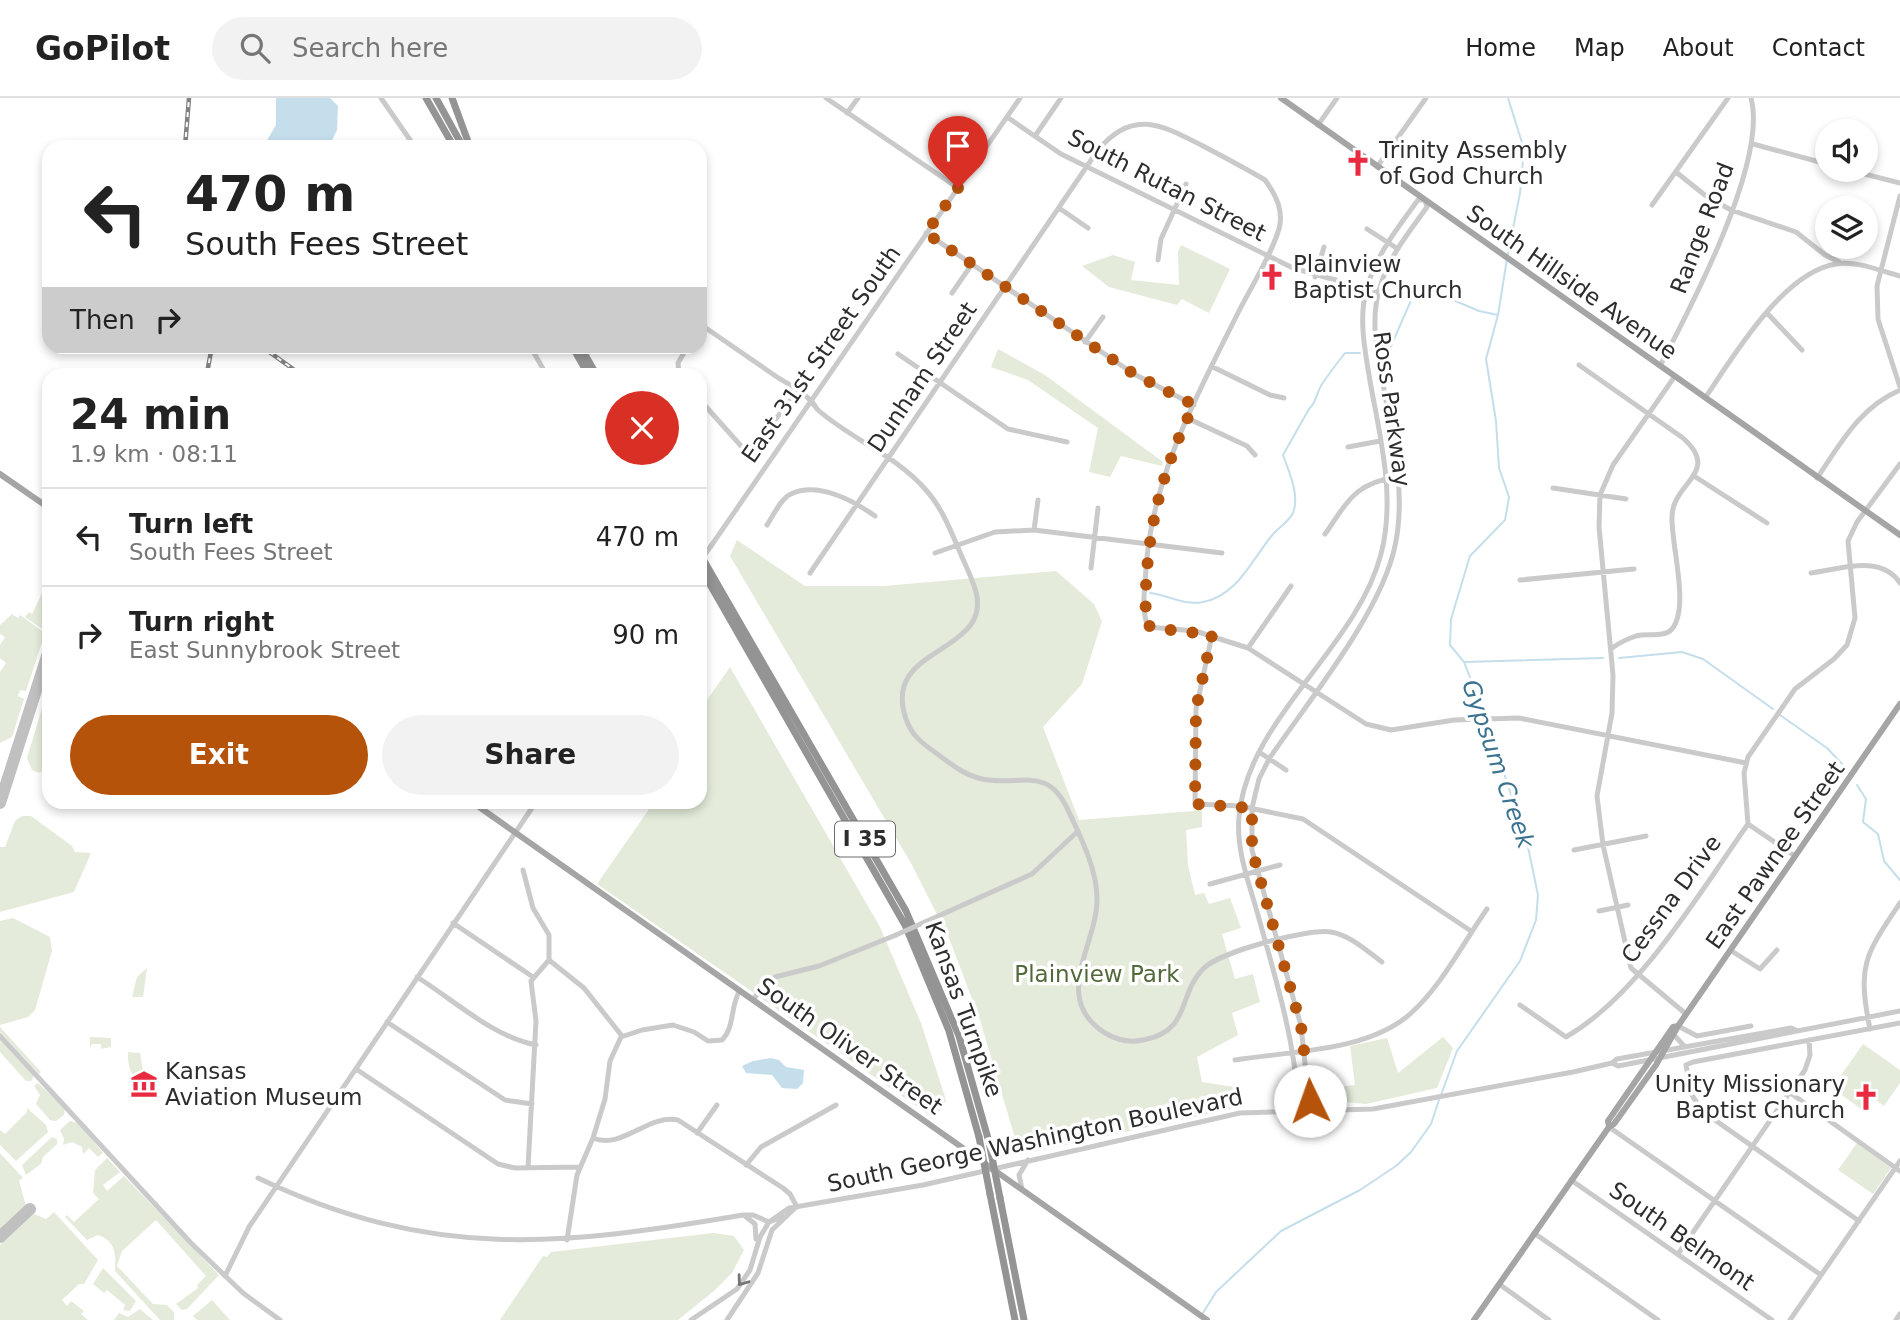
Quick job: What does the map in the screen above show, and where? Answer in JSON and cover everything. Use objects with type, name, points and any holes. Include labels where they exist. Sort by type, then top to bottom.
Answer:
[{"type":"highway","points":[[426,98],[450,140]]},
{"type":"highway","points":[[436,98],[459,140]]},
{"type":"highway","points":[[452,98],[467,140]]},
{"type":"highway","name":"Kansas Turnpike","points":[[707,566],[906,911],[954,1024],[989,1142],[1024,1320]]},
{"type":"highway","name":"Kansas Turnpike","points":[[707,579],[905,925],[949,1031],[979,1137],[1016,1320]]},
{"type":"main road","name":"South Hillside Avenue","points":[[1281,98],[1900,535]]},
{"type":"main road","points":[[0,474],[42,503]]},
{"type":"main road","name":"East Pawnee Street","points":[[1609,1127],[1608,1121],[1650,1060],[1664,1051],[1675,1036],[1686,1014],[1900,704]]},
{"type":"main road","name":"South Oliver Street","points":[[482,809],[1207,1320]]},
{"type":"main road","name":"East Pawnee Street","points":[[1474,1320],[1571,1180],[1609,1127],[1614,1124],[1673,1027],[1678,1026]]},
{"type":"street","points":[[381,98],[410,140]]},
{"type":"street","points":[[826,98],[958,188]]},
{"type":"street","points":[[847,113],[858,98]]},
{"type":"street","name":"East 31st Street South","points":[[707,550],[1020,98]]},
{"type":"street","points":[[1035,136],[1061,98]]},
{"type":"street","points":[[1318,125],[1337,98]]},
{"type":"street","points":[[1377,167],[1426,98]]},
{"type":"street","points":[[1652,205],[1727,98]]},
{"type":"street","name":"Range Road","points":[[1660,366],[1707,274],[1731,210],[1753,144],[1755,111],[1751,98]]},
{"type":"street","name":"South Rutan Street","points":[[1007,117],[1087,166],[1267,256],[1315,276],[1378,292]]},
{"type":"street","name":"Dunham Street","points":[[810,573],[1107,139],[1127,127],[1150,124],[1174,131],[1248,170],[1276,195],[1280,220],[1267,256],[1187,418],[1165,472],[1148,545],[1145,594],[1147,627],[1212,635]]},
{"type":"street","points":[[1753,144],[1815,161]]},
{"type":"street","points":[[1676,172],[1706,196],[1731,210],[1796,232],[1825,255],[1842,263],[1900,276]]},
{"type":"street","points":[[1878,177],[1900,183]]},
{"type":"street","points":[[1158,260],[1161,239],[1186,184]]},
{"type":"street","points":[[1817,478],[1864,411],[1900,388],[1878,319],[1877,286],[1900,196]]},
{"type":"street","name":"Ross Parkway","points":[[1418,200],[1425,200],[1427,207],[1398,249],[1378,292],[1376,343],[1397,477],[1397,535],[1383,585],[1269,759],[1259,779],[1252,808],[1251,835],[1258,871],[1306,1049],[1310,1101],[1305,1110],[1298,1101],[1294,1051],[1247,874],[1238,831],[1240,806],[1245,784],[1259,752],[1357,609],[1375,574],[1387,526],[1386,478],[1363,338],[1367,289],[1388,242],[1418,200]]},
{"type":"street","points":[[1059,208],[1087,228]]},
{"type":"street","points":[[1367,229],[1398,249]]},
{"type":"street","points":[[926,233],[1137,376],[1194,405]]},
{"type":"street","points":[[1315,276],[1324,247]]},
{"type":"street","points":[[1705,398],[1767,313],[1799,282],[1829,265],[1842,263]]},
{"type":"street","points":[[953,293],[972,264]]},
{"type":"street","points":[[1767,313],[1802,350]]},
{"type":"street","points":[[1085,342],[1102,317]]},
{"type":"street","points":[[707,330],[811,400],[817,409],[888,457],[926,490],[939,508],[957,545],[978,601],[974,620],[968,628],[922,660],[908,680],[903,702],[912,732],[924,744],[966,774],[986,780],[1029,778],[1051,787],[1061,796],[1095,877],[1098,895],[1092,935],[1079,968],[1079,994],[1086,1012],[1104,1033],[1118,1040],[1134,1042],[1166,1033],[1184,1011],[1196,976],[1206,965],[1266,944],[1318,931],[1333,932],[1382,962]]},
{"type":"street","points":[[898,354],[1008,429],[1067,442]]},
{"type":"street","points":[[1579,365],[1692,447],[1699,460],[1694,476],[1672,510],[1679,599],[1675,624],[1671,631],[1662,635],[1633,637],[1612,648]]},
{"type":"street","points":[[1213,367],[1270,395],[1284,398]]},
{"type":"street","points":[[1675,376],[1613,466],[1601,493],[1599,527],[1612,648],[1612,713],[1597,796],[1603,845],[1631,968],[1636,976],[1686,1014]]},
{"type":"street","points":[[707,407],[748,451],[754,448],[798,391]]},
{"type":"street","points":[[1187,418],[1251,448],[1255,455]]},
{"type":"street","points":[[1348,447],[1380,441]]},
{"type":"street","points":[[1794,856],[1748,824],[1746,763],[1790,694],[1834,660],[1847,645],[1855,618],[1848,541],[1900,464]]},
{"type":"street","points":[[1694,476],[1767,523]]},
{"type":"street","points":[[1325,534],[1357,490],[1386,478],[1397,477]]},
{"type":"street","points":[[1553,488],[1601,493],[1626,499]]},
{"type":"street","points":[[767,525],[790,494],[835,493],[857,503],[875,516]]},
{"type":"street","points":[[1034,530],[1038,500]]},
{"type":"street","points":[[1091,568],[1098,508]]},
{"type":"street","points":[[935,553],[995,533],[1034,530],[1222,553]]},
{"type":"street","points":[[1811,573],[1879,566],[1887,568],[1900,583]]},
{"type":"street","points":[[1520,580],[1634,569]]},
{"type":"street","points":[[1248,648],[1291,586]]},
{"type":"street","points":[[1471,931],[1319,828],[1281,812],[1240,806],[1195,804],[1196,709],[1212,635],[1248,648],[1366,724],[1380,729],[1404,729],[1468,719],[1519,718],[1746,763]]},
{"type":"street","points":[[1259,752],[1286,770]]},
{"type":"street","points":[[225,1276],[249,1227],[531,809]]},
{"type":"street","name":"Cessna Drive","points":[[1520,1005],[1566,1037],[1581,1028],[1636,976],[1669,936],[1748,824]]},
{"type":"street","points":[[753,999],[775,977],[819,965],[896,935],[1032,874],[1077,832]]},
{"type":"street","points":[[1574,850],[1646,836]]},
{"type":"street","points":[[1210,884],[1280,865]]},
{"type":"street","points":[[523,870],[533,908],[549,935],[549,960],[533,977],[531,988],[536,1045],[528,1167]]},
{"type":"street","points":[[1870,1029],[1863,988],[1867,956],[1900,903]]},
{"type":"street","points":[[1599,911],[1628,905]]},
{"type":"street","points":[[1235,1060],[1357,1042],[1394,1027],[1424,999],[1487,909]]},
{"type":"street","points":[[453,923],[533,977]]},
{"type":"street","points":[[1730,950],[1760,969],[1777,950]]},
{"type":"street","points":[[549,960],[584,988],[622,1036]]},
{"type":"street","points":[[417,976],[517,1042],[536,1045]]},
{"type":"street","points":[[622,1036],[673,1026],[694,1032],[708,1041],[722,1040],[728,1033],[734,1000],[740,990]]},
{"type":"street","name":"South George Washington Boulevard","points":[[797,1207],[923,1185],[1240,1113],[1373,1109],[1612,1063],[1617,1059],[1657,1056],[1900,1012]]},
{"type":"street","points":[[387,1022],[505,1100],[533,1104]]},
{"type":"street","points":[[1859,1221],[1697,1106],[1690,1089],[1687,1063],[1900,1023]]},
{"type":"street","points":[[1678,1026],[1696,1036],[1751,1026]]},
{"type":"street","name":"South George Washington Boulevard","points":[[1664,1051],[1791,1028],[1798,1031]]},
{"type":"street","points":[[0,1036],[225,1276],[280,1320]]},
{"type":"street","points":[[567,1240],[571,1200],[579,1167],[593,1138],[605,1098],[610,1061],[622,1036]]},
{"type":"street","points":[[1675,1036],[1685,1047]]},
{"type":"street","points":[[1678,1254],[1807,1067],[1809,1040]]},
{"type":"street","name":"South George Washington Boulevard","points":[[1612,1063],[1618,1066],[1650,1060]]},
{"type":"street","points":[[1631,1064],[1637,1068],[1640,1076]]},
{"type":"street","points":[[356,1069],[498,1164],[579,1167]]},
{"type":"street","points":[[1789,1093],[1898,1169]]},
{"type":"street","points":[[696,1133],[717,1105]]},
{"type":"street","points":[[747,1165],[761,1146],[836,1105]]},
{"type":"street","points":[[593,1138],[607,1141],[663,1119],[683,1122],[783,1188],[797,1207]]},
{"type":"street","points":[[1609,1127],[1821,1275]]},
{"type":"street","points":[[1022,1189],[1019,1175],[1028,1160]]},
{"type":"street","points":[[1790,1320],[1898,1169],[1900,1161]]},
{"type":"street","points":[[258,1178],[378,1223],[429,1234],[500,1241],[567,1240],[743,1215],[753,1215],[769,1222],[783,1217],[797,1207]]},
{"type":"street","name":"South Belmont","points":[[1571,1180],[1772,1320]]},
{"type":"street","points":[[691,1320],[737,1289],[750,1270],[769,1222],[781,1212],[797,1207]]},
{"type":"street","points":[[743,1215],[757,1229],[755,1252]]},
{"type":"street","points":[[727,1320],[758,1273],[771,1234],[783,1217]]},
{"type":"street","points":[[769,1222],[771,1234]]},
{"type":"street","points":[[1534,1233],[1658,1320]]},
{"type":"street","points":[[1499,1284],[1549,1320]]},
{"type":"street","points":[[1896,1320],[1900,1314]]},
{"type":"green space","points":[[1181,245],[1230,269],[1209,313],[1182,299],[1177,305],[1109,287],[1082,266],[1113,255],[1135,262],[1131,280],[1179,285],[1178,252]]},
{"type":"green space","points":[[998,349],[1045,375],[1163,462],[1162,466],[1121,456],[1110,477],[1089,472],[1098,428],[1028,380],[991,367]]},
{"type":"green space","name":"Plainview Park","points":[[737,540],[805,586],[884,586],[1056,571],[1094,604],[1102,621],[1082,684],[1043,727],[1079,820],[1194,811],[1202,807],[1202,827],[1186,830],[1188,865],[1195,895],[1204,893],[1209,904],[1230,898],[1241,928],[1222,934],[1235,979],[1253,974],[1260,1002],[1232,1013],[1238,1035],[1197,1057],[1202,1082],[1241,1088],[1245,1106],[1020,1155],[980,1020],[949,938],[912,865],[730,556]]},
{"type":"green space","points":[[42,593],[42,629],[25,617],[29,612],[32,614]]},
{"type":"green space","points":[[12,614],[18,618],[20,615],[42,631],[42,642],[26,691],[20,690],[18,696],[24,699],[12,737],[0,743],[0,672],[6,663],[0,658],[0,645],[5,637],[0,634],[0,625]]},
{"type":"green space","points":[[730,667],[880,927],[921,1023],[946,1100],[935,1119],[597,884],[649,809],[707,809],[707,700]]},
{"type":"green space","points":[[42,708],[42,771],[39,773],[32,770],[27,758]]},
{"type":"green space","points":[[22,816],[31,816],[72,846],[75,852],[91,853],[74,892],[0,912],[0,847],[5,847],[15,821]]},
{"type":"green space","points":[[13,918],[50,937],[52,951],[35,1010],[28,1017],[0,1025],[0,921]]},
{"type":"green space","points":[[147,968],[143,997],[132,997],[137,977]]},
{"type":"green space","points":[[0,1027],[41,1072],[39,1074],[0,1032]]},
{"type":"green space","points":[[90,1037],[111,1038],[111,1047],[101,1049],[101,1044],[92,1044],[90,1048]]},
{"type":"green space","points":[[1443,1037],[1453,1048],[1437,1088],[1366,1104],[1316,1099],[1316,1090],[1355,1085],[1350,1046],[1387,1038],[1398,1073]]},
{"type":"green space","points":[[0,1039],[34,1076],[31,1081],[26,1081],[0,1052]]},
{"type":"green space","points":[[1863,1044],[1900,1070],[1900,1083],[1884,1106],[1873,1098],[1864,1111],[1832,1088]]},
{"type":"green space","points":[[128,1052],[140,1053],[144,1077],[150,1077],[153,1084],[150,1087],[135,1079]]},
{"type":"green space","points":[[38,1083],[65,1108],[64,1115],[56,1121],[50,1120],[36,1104],[40,1095],[34,1086]]},
{"type":"green space","points":[[27,1108],[46,1125],[48,1132],[16,1161],[0,1145],[0,1130],[5,1134],[27,1112]]},
{"type":"green space","points":[[70,1121],[84,1129],[103,1153],[98,1157],[89,1148],[83,1154],[82,1147],[72,1142],[63,1145],[64,1139],[60,1130]]},
{"type":"green space","points":[[52,1137],[57,1139],[57,1144],[43,1157],[41,1164],[26,1175],[22,1165]]},
{"type":"green space","points":[[1857,1143],[1891,1168],[1873,1194],[1838,1170]]},
{"type":"green space","points":[[0,1153],[23,1178],[19,1181],[26,1206],[0,1230]]},
{"type":"green space","points":[[107,1158],[120,1172],[103,1185],[107,1191],[124,1176],[219,1275],[187,1309],[182,1310],[176,1304],[198,1288],[197,1285],[206,1276],[156,1220],[122,1251],[117,1266],[153,1304],[167,1305],[174,1312],[174,1320],[160,1320],[115,1271],[115,1254],[108,1241],[98,1235],[87,1240],[65,1217],[67,1215],[74,1222],[99,1199],[93,1193],[95,1170]]},
{"type":"green space","points":[[54,1212],[98,1260],[84,1284],[79,1284],[62,1300],[67,1306],[71,1301],[84,1311],[81,1314],[88,1320],[0,1320],[0,1245],[34,1214],[46,1219]]},
{"type":"green space","points":[[713,1233],[734,1236],[744,1250],[732,1273],[678,1320],[500,1320],[543,1256],[547,1257],[551,1252]]},
{"type":"green space","points":[[103,1268],[136,1301],[130,1311],[123,1310],[125,1305],[107,1290],[104,1293],[93,1284]]},
{"type":"green space","points":[[212,1300],[230,1320],[197,1320],[193,1316]]},
{"type":"green space","points":[[140,1309],[153,1320],[114,1320],[119,1313],[128,1317]]},
{"type":"water","points":[[276,98],[330,98],[338,106],[337,130],[332,140],[267,140],[276,125]]},
{"type":"water","points":[[771,1058],[779,1060],[786,1067],[804,1070],[803,1083],[797,1089],[782,1088],[772,1075],[746,1073],[742,1066]]},
{"type":"waterway","name":"Gypsum Creek","points":[[1508,98],[1524,149],[1520,193],[1508,254]]},
{"type":"waterway","name":"Gypsum Creek","points":[[1485,716],[1464,662],[1450,645],[1451,619],[1470,556],[1505,520],[1509,497],[1499,468],[1496,421],[1486,359],[1498,315],[1507,259]]},
{"type":"waterway","points":[[1382,350],[1391,346],[1416,289],[1425,288],[1479,311],[1498,315]]},
{"type":"waterway","points":[[1150,593],[1189,603],[1203,602],[1226,592],[1244,574],[1274,533],[1293,513],[1294,491],[1283,455],[1314,403],[1322,384],[1345,353],[1360,353]]},
{"type":"waterway","points":[[1619,658],[1682,652],[1703,659],[1773,709]]},
{"type":"waterway","points":[[1465,662],[1603,658]]},
{"type":"waterway","points":[[1780,715],[1827,748],[1845,767]]},
{"type":"waterway","name":"Gypsum Creek","points":[[1441,1095],[1457,1051],[1520,961],[1536,920],[1538,895],[1528,847],[1487,721]]},
{"type":"waterway","points":[[1857,785],[1866,799],[1863,822],[1878,834],[1884,861],[1900,880]]},
{"type":"waterway","name":"Gypsum Creek","points":[[1203,1313],[1216,1292],[1281,1231],[1360,1190],[1396,1166],[1411,1152],[1431,1124],[1439,1100]]},
{"type":"taxiway","points":[[0,803],[42,672]]},
{"type":"taxiway","points":[[0,1237],[30,1209]]},
{"type":"railway","points":[[186,140],[189,98]]},
{"type":"railway","points":[[208,368],[211,354]]},
{"type":"railway","points":[[272,354],[292,368]]},
{"type":"place","name":"Trinity Assembly of God Church","points":[[1358,163]]},
{"type":"place","name":"Plainview Baptist Church","points":[[1272,277]]},
{"type":"place","name":"Kansas Aviation Museum","points":[[144,1084]]},
{"type":"place","name":"Unity Missionary Baptist Church","points":[[1866,1097]]},
{"type":"route","points":[[958,188],[926,233],[1109,358],[1194,405],[1165,472],[1149,533],[1146,624],[1153,629],[1177,629],[1212,635],[1196,709],[1195,804],[1252,808],[1252,850],[1301,1026],[1308,1066],[1310,1101]]}]
